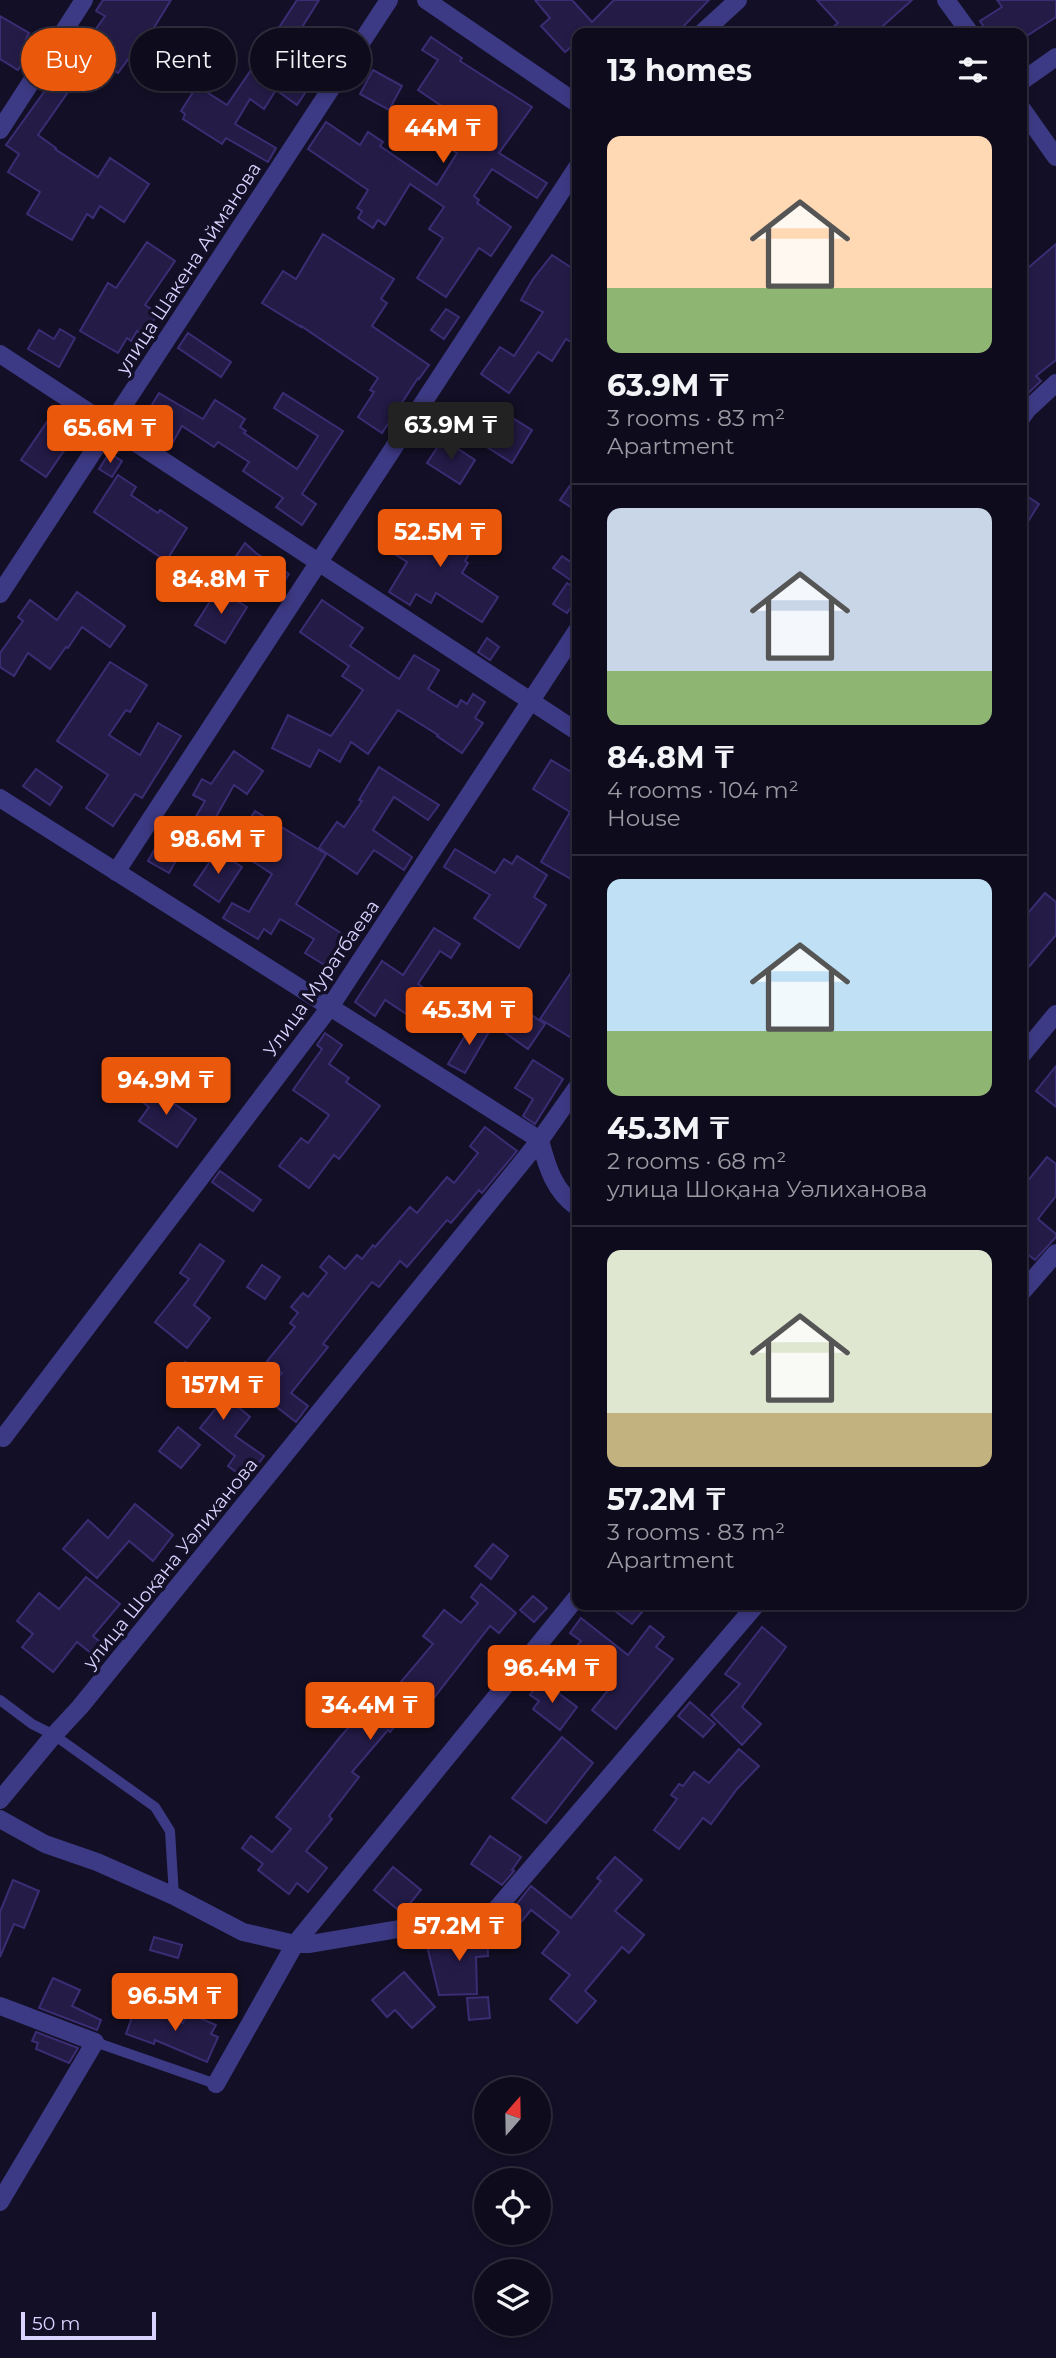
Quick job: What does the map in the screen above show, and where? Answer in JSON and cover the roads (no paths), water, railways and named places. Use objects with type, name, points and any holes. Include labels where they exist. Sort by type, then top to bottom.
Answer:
[{"type":"street","points":[[0,130],[84,0]]},
{"type":"street","name":"улица Шакена Айманова","points":[[0,594],[389,0]]},
{"type":"street","points":[[426,0],[572,100]]},
{"type":"street","points":[[707,28],[738,0]]},
{"type":"street","points":[[947,0],[967,28]]},
{"type":"street","points":[[1027,77],[1056,57]]},
{"type":"street","points":[[1027,116],[1056,157]]},
{"type":"street","points":[[116,872],[572,175]]},
{"type":"street","points":[[0,354],[572,728]]},
{"type":"street","points":[[1027,409],[1056,383]]},
{"type":"street","name":"Улица Муратбаева","points":[[3,1437],[330,1007],[572,638]]},
{"type":"street","points":[[0,798],[540,1140],[548,1172],[566,1200],[572,1204]]},
{"type":"street","points":[[1027,1049],[1056,1014]]},
{"type":"street","name":"улица Шоқана Уәлиханова","points":[[0,1800],[80,1707],[540,1140],[572,1095]]},
{"type":"street","points":[[1027,1286],[1056,1253]]},
{"type":"street","points":[[216,2084],[295,1944],[572,1604]]},
{"type":"street","points":[[0,1819],[45,1844],[97,1862],[174,1896],[243,1932],[295,1944],[310,1944],[494,1913],[752,1610]]},
{"type":"street","points":[[0,2006],[95,2042],[0,2202]]},
{"type":"lane","points":[[0,1700],[155,1807],[170,1831],[174,1896]]},
{"type":"lane","points":[[95,2042],[216,2084]]}]
